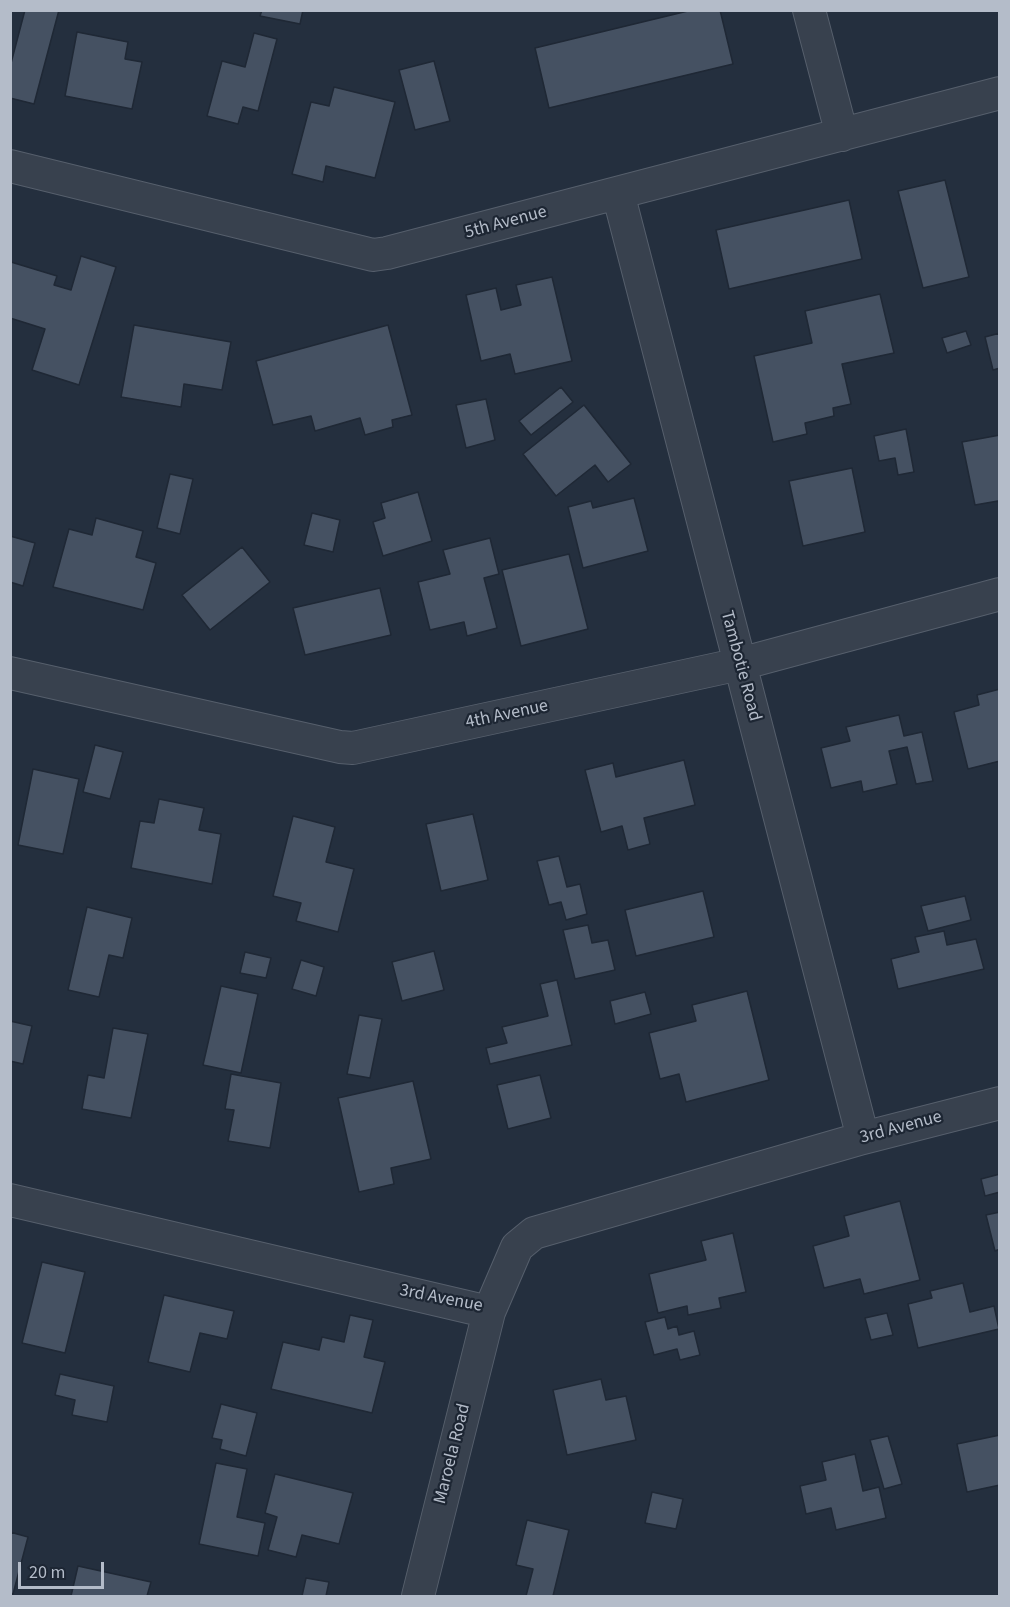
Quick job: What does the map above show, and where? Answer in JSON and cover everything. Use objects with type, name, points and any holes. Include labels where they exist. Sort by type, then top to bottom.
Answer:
[{"type":"street","points":[[809,10],[842,135]]},
{"type":"street","name":"5th Avenue","points":[[10,166],[374,255],[999,93]]},
{"type":"street","name":"Tambotie Road","points":[[618,193],[863,1138]]},
{"type":"street","name":"4th Avenue","points":[[10,673],[340,747],[353,748],[740,664],[999,594]]},
{"type":"street","name":"3rd Avenue","points":[[10,1200],[489,1312],[517,1247],[534,1233],[863,1138],[999,1103]]},
{"type":"street","name":"Maroela Road","points":[[418,1596],[489,1312]]},
{"type":"building","points":[[25,10],[59,10],[34,104],[10,98],[10,67]]},
{"type":"building","points":[[262,10],[303,10],[300,24],[260,16]]},
{"type":"building","points":[[692,10],[720,10],[733,64],[549,108],[535,48]]},
{"type":"building","points":[[77,32],[128,42],[125,59],[142,62],[132,109],[65,96]]},
{"type":"building","points":[[254,33],[277,39],[258,111],[243,107],[238,124],[207,116],[222,61],[245,67]]},
{"type":"building","points":[[434,61],[450,121],[415,130],[399,70]]},
{"type":"building","points":[[334,87],[395,102],[375,178],[326,166],[323,182],[292,174],[311,102],[329,106]]},
{"type":"building","points":[[945,180],[969,277],[923,288],[898,191]]},
{"type":"building","points":[[849,200],[862,259],[729,289],[716,230]]},
{"type":"building","points":[[81,256],[116,267],[79,385],[32,370],[45,329],[10,318],[10,265],[11,262],[57,276],[54,285],[71,290]]},
{"type":"building","points":[[552,277],[572,361],[515,374],[510,354],[481,361],[466,295],[496,288],[501,310],[521,305],[516,285]]},
{"type":"building","points":[[880,294],[894,353],[842,364],[851,404],[833,408],[834,416],[805,423],[807,434],[773,442],[754,356],[812,343],[805,311]]},
{"type":"building","points":[[134,325],[231,342],[222,390],[184,384],[181,407],[121,397]]},
{"type":"building","points":[[388,325],[412,415],[392,420],[393,427],[365,435],[360,418],[315,431],[311,416],[273,425],[256,361]]},
{"type":"building","points":[[966,331],[971,345],[947,353],[942,338]]},
{"type":"building","points":[[1000,333],[1000,368],[993,370],[985,337]]},
{"type":"building","points":[[561,387],[573,402],[531,435],[519,421]]},
{"type":"building","points":[[486,399],[495,440],[466,448],[456,405]]},
{"type":"building","points":[[584,405],[631,464],[608,482],[595,465],[556,496],[523,454]]},
{"type":"building","points":[[906,429],[914,472],[898,475],[895,458],[879,461],[874,436]]},
{"type":"building","points":[[1000,435],[1000,507],[998,501],[975,505],[962,442]]},
{"type":"building","points":[[852,468],[865,532],[803,546],[789,481]]},
{"type":"building","points":[[170,474],[193,479],[180,534],[157,528]]},
{"type":"building","points":[[418,492],[432,541],[383,556],[373,522],[385,518],[381,503]]},
{"type":"building","points":[[634,498],[648,551],[583,568],[568,507],[591,501],[593,508]]},
{"type":"building","points":[[312,513],[340,520],[333,552],[304,545]]},
{"type":"building","points":[[96,518],[143,531],[136,557],[156,563],[143,610],[53,587],[69,529],[92,535]]},
{"type":"building","points":[[10,536],[35,543],[23,586],[10,582]]},
{"type":"building","points":[[490,538],[499,574],[484,578],[497,628],[467,636],[464,622],[430,630],[418,582],[450,574],[443,550]]},
{"type":"building","points":[[242,547],[270,582],[210,630],[182,595]]},
{"type":"building","points":[[569,554],[588,629],[521,646],[502,570]]},
{"type":"building","points":[[380,588],[391,635],[305,655],[293,608]]},
{"type":"building","points":[[1000,689],[1000,761],[968,769],[954,712],[979,705],[977,695]]},
{"type":"building","points":[[899,715],[904,736],[922,732],[933,781],[916,784],[907,747],[889,751],[897,784],[863,792],[861,781],[831,788],[821,748],[850,741],[846,727]]},
{"type":"building","points":[[95,745],[123,752],[110,799],[83,792]]},
{"type":"building","points":[[684,760],[695,805],[644,818],[650,844],[628,850],[622,826],[601,832],[585,770],[613,763],[616,777]]},
{"type":"building","points":[[33,769],[79,779],[63,854],[18,845]]},
{"type":"building","points":[[159,799],[204,808],[199,830],[221,834],[212,884],[131,868],[140,821],[154,823]]},
{"type":"building","points":[[473,814],[488,880],[441,891],[426,824]]},
{"type":"building","points":[[293,816],[335,827],[326,862],[354,869],[338,932],[296,921],[301,903],[273,896]]},
{"type":"building","points":[[559,856],[567,887],[580,884],[587,914],[566,920],[561,902],[549,905],[537,861]]},
{"type":"building","points":[[703,891],[714,937],[636,956],[625,910]]},
{"type":"building","points":[[965,896],[971,920],[928,931],[921,906]]},
{"type":"building","points":[[87,907],[132,918],[123,958],[109,955],[99,997],[68,990]]},
{"type":"building","points":[[588,925],[592,943],[608,940],[615,970],[575,979],[563,930]]},
{"type":"building","points":[[944,931],[947,945],[976,939],[984,969],[898,989],[891,959],[919,952],[915,937]]},
{"type":"building","points":[[434,951],[444,990],[402,1001],[392,962]]},
{"type":"building","points":[[245,952],[271,958],[266,978],[240,973]]},
{"type":"building","points":[[301,960],[324,967],[316,996],[292,989]]},
{"type":"building","points":[[557,980],[572,1045],[490,1064],[486,1048],[507,1043],[502,1027],[548,1016],[540,984]]},
{"type":"building","points":[[221,986],[258,994],[241,1073],[203,1065]]},
{"type":"building","points":[[747,991],[769,1080],[686,1102],[679,1074],[660,1079],[649,1033],[696,1021],[692,1005]]},
{"type":"building","points":[[645,992],[651,1014],[615,1024],[610,1001]]},
{"type":"building","points":[[359,1015],[382,1019],[370,1078],[347,1074]]},
{"type":"building","points":[[10,1021],[32,1026],[23,1064],[10,1061]]},
{"type":"building","points":[[113,1028],[148,1034],[131,1118],[82,1109],[88,1075],[104,1078]]},
{"type":"building","points":[[231,1074],[281,1083],[270,1148],[228,1141],[234,1110],[225,1109]]},
{"type":"building","points":[[540,1075],[551,1118],[508,1129],[497,1085]]},
{"type":"building","points":[[413,1081],[431,1159],[391,1168],[394,1184],[359,1192],[338,1098]]},
{"type":"building","points":[[1000,1174],[1000,1192],[985,1196],[981,1179]]},
{"type":"building","points":[[900,1201],[920,1280],[864,1294],[860,1279],[824,1288],[813,1246],[849,1236],[844,1216]]},
{"type":"building","points":[[1000,1212],[1000,1249],[995,1251],[986,1215]]},
{"type":"building","points":[[733,1233],[746,1292],[719,1298],[721,1308],[688,1315],[687,1306],[658,1313],[649,1274],[706,1260],[701,1241]]},
{"type":"building","points":[[42,1262],[85,1272],[65,1353],[22,1343]]},
{"type":"building","points":[[963,1283],[970,1312],[994,1306],[999,1329],[918,1348],[908,1304],[932,1298],[930,1291]]},
{"type":"building","points":[[164,1295],[234,1311],[227,1339],[200,1333],[190,1372],[148,1362]]},
{"type":"building","points":[[887,1313],[893,1335],[871,1340],[865,1318]]},
{"type":"building","points":[[350,1315],[373,1320],[364,1357],[385,1362],[372,1413],[271,1389],[283,1342],[319,1350],[322,1337],[344,1342]]},
{"type":"building","points":[[665,1317],[668,1329],[677,1326],[679,1335],[694,1331],[700,1355],[680,1360],[677,1349],[654,1355],[645,1322]]},
{"type":"building","points":[[60,1374],[114,1386],[107,1422],[72,1415],[75,1400],[55,1395]]},
{"type":"building","points":[[601,1379],[606,1400],[626,1396],[636,1440],[567,1455],[553,1390]]},
{"type":"building","points":[[221,1404],[257,1413],[246,1456],[220,1449],[222,1440],[212,1438]]},
{"type":"building","points":[[1000,1435],[1000,1485],[967,1492],[957,1444]]},
{"type":"building","points":[[888,1436],[902,1484],[884,1489],[870,1440]]},
{"type":"building","points":[[855,1454],[863,1491],[879,1487],[886,1518],[836,1530],[831,1508],[806,1514],[800,1486],[826,1480],[822,1462]]},
{"type":"building","points":[[216,1463],[247,1469],[237,1517],[265,1523],[258,1556],[199,1544]]},
{"type":"building","points":[[275,1474],[353,1493],[339,1544],[302,1535],[296,1557],[268,1550],[277,1517],[265,1513]]},
{"type":"building","points":[[652,1492],[683,1499],[676,1529],[645,1523]]},
{"type":"building","points":[[527,1520],[569,1530],[553,1596],[526,1596],[533,1569],[516,1565]]},
{"type":"building","points":[[10,1532],[28,1537],[13,1594],[10,1593]]},
{"type":"building","points":[[78,1566],[151,1582],[147,1596],[71,1596]]},
{"type":"building","points":[[306,1578],[329,1582],[326,1596],[302,1596]]}]
